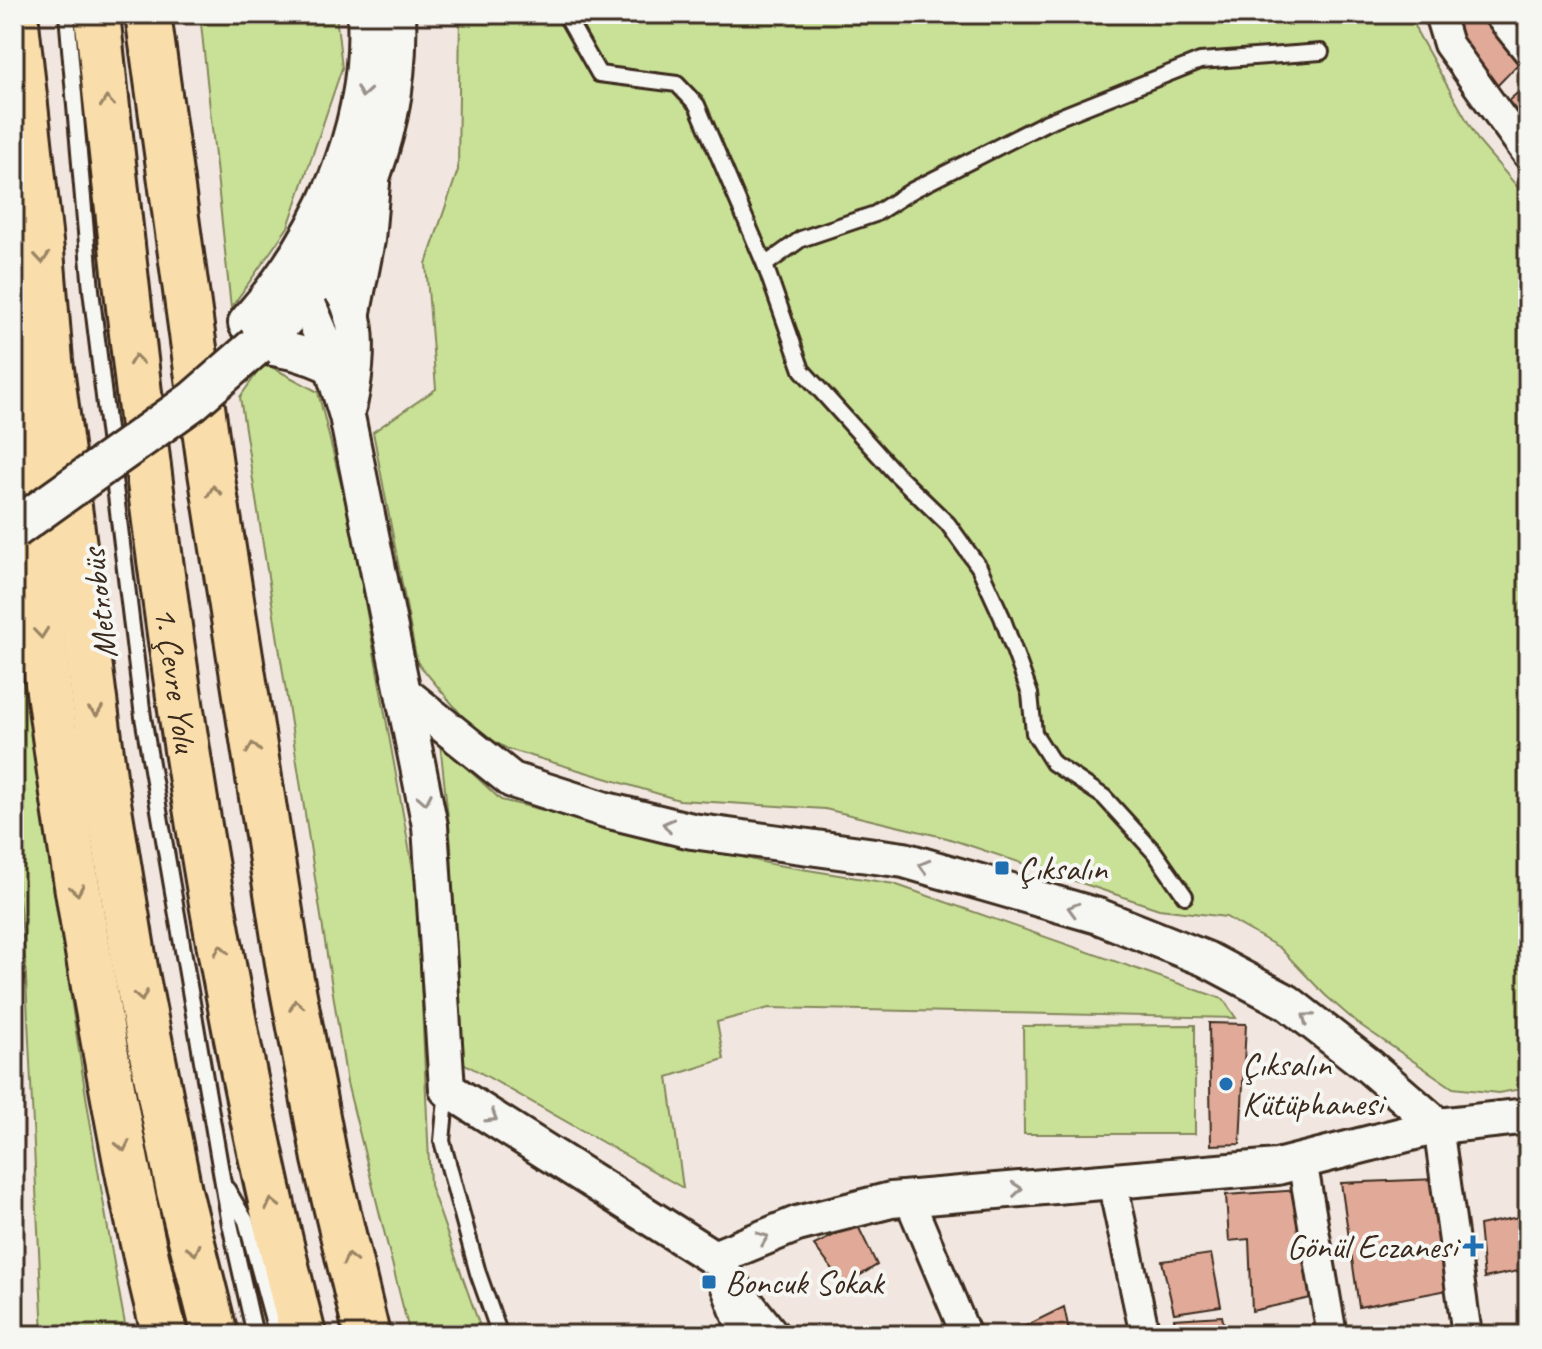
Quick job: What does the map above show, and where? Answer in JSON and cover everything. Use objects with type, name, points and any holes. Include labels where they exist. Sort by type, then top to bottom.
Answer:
[{"type":"highway","points":[[15,14],[50,361],[105,784],[135,968],[179,1191],[215,1335]]},
{"type":"highway","name":"1. Çevre Yolu","points":[[97,14],[146,457],[190,778],[247,1093],[303,1335]]},
{"type":"highway","points":[[148,14],[218,517],[284,939],[325,1159],[367,1335]]},
{"type":"highway","points":[[14,332],[31,538],[60,789],[121,1142],[165,1335]]},
{"type":"main road","points":[[14,500],[174,386],[252,335],[285,321],[307,278],[358,123],[365,80],[367,14]]},
{"type":"main road","points":[[307,278],[355,212],[372,172],[393,85],[396,14]]},
{"type":"main road","points":[[14,529],[193,401],[252,335]]},
{"type":"street","points":[[1439,14],[1448,44],[1528,155]]},
{"type":"street","points":[[1498,14],[1528,49]]},
{"type":"street","points":[[347,416],[353,384],[352,317],[368,229],[372,172]]},
{"type":"street","points":[[307,278],[341,287],[352,317]]},
{"type":"street","points":[[307,278],[347,416],[406,695],[430,826],[447,1089],[714,1258],[775,1335]]},
{"type":"street","points":[[252,335],[332,366]]},
{"type":"street","points":[[406,695],[512,780],[606,810],[692,831],[904,860],[1098,916],[1206,959],[1287,1002],[1369,1066],[1438,1126],[1467,1335]]},
{"type":"street","points":[[418,761],[434,739],[457,736]]},
{"type":"street","points":[[1357,1147],[1375,1128],[1382,1107],[1369,1066]]},
{"type":"street","points":[[714,1258],[797,1224],[891,1200],[1277,1167],[1438,1126],[1528,1116]]},
{"type":"street","points":[[1302,1160],[1332,1335]]},
{"type":"street","points":[[1112,1181],[1145,1335]]},
{"type":"street","points":[[909,1199],[966,1335]]},
{"type":"street","points":[[714,1258],[744,1335]]},
{"type":"lane","name":"Metrobüs","points":[[67,14],[91,290],[143,717],[239,1272],[255,1335]]},
{"type":"lane","points":[[565,14],[599,74],[677,84],[697,105],[765,265],[802,370],[895,473],[948,524],[979,567],[1002,617],[1030,694],[1034,733],[1053,763],[1104,797],[1155,853],[1185,896]]},
{"type":"lane","points":[[765,265],[801,239],[875,214],[913,190],[1047,122],[1200,61],[1321,52]]},
{"type":"lane","points":[[447,1089],[442,1141],[478,1273],[500,1335]]},
{"type":"lane","name":"Metrobüs","points":[[223,1182],[246,1221],[277,1335]]},
{"type":"green space","points":[[200,14],[336,14],[342,68],[288,227],[231,308]]},
{"type":"green space","points":[[460,14],[1412,14],[1417,32],[1479,142],[1528,199],[1528,1088],[1498,1093],[1453,1088],[1356,1022],[1280,948],[1226,917],[1159,909],[947,838],[825,809],[679,800],[508,749],[474,730],[417,662],[373,432],[436,389],[426,264],[458,170]]},
{"type":"green space","points":[[264,363],[318,392],[351,524],[417,892],[430,1185],[483,1335],[410,1335],[347,1083],[240,397]]},
{"type":"green space","points":[[14,575],[64,956],[127,1335],[43,1335],[25,957],[14,849]]},
{"type":"green space","points":[[440,743],[501,800],[771,864],[894,884],[1223,999],[1236,1018],[769,1008],[717,1022],[724,1059],[668,1077],[683,1188],[458,1060],[451,845]]},
{"type":"green space","points":[[1195,1025],[1195,1134],[1024,1134],[1023,1026]]},
{"type":"building","points":[[1449,14],[1482,14],[1523,59],[1496,87],[1457,42]]},
{"type":"building","points":[[1528,84],[1528,124],[1508,101]]},
{"type":"building","name":"Çıksalın Kütüphanesi","points":[[1209,1023],[1246,1024],[1240,1144],[1211,1145]]},
{"type":"building","points":[[1437,1179],[1453,1289],[1359,1307],[1341,1183]]},
{"type":"building","points":[[1300,1190],[1315,1297],[1252,1311],[1249,1239],[1229,1241],[1226,1195]]},
{"type":"building","points":[[1528,1215],[1528,1269],[1484,1278],[1479,1225]]},
{"type":"building","points":[[857,1224],[877,1265],[844,1285],[814,1245]]},
{"type":"building","points":[[1211,1254],[1221,1306],[1174,1313],[1162,1261]]},
{"type":"building","points":[[1064,1307],[1070,1335],[1007,1335]]},
{"type":"building","points":[[1222,1316],[1226,1335],[1177,1335],[1174,1319]]},
{"type":"building","points":[[865,1324],[871,1335],[848,1335]]},
{"type":"place","name":"Çıksalın","points":[[1002,868]]},
{"type":"place","name":"Çıksalın Kütüphanesi","points":[[1226,1084]]},
{"type":"place","name":"Gönül Eczanesi","points":[[1473,1246]]},
{"type":"place","name":"Boncuk Sokak","points":[[709,1282]]}]
